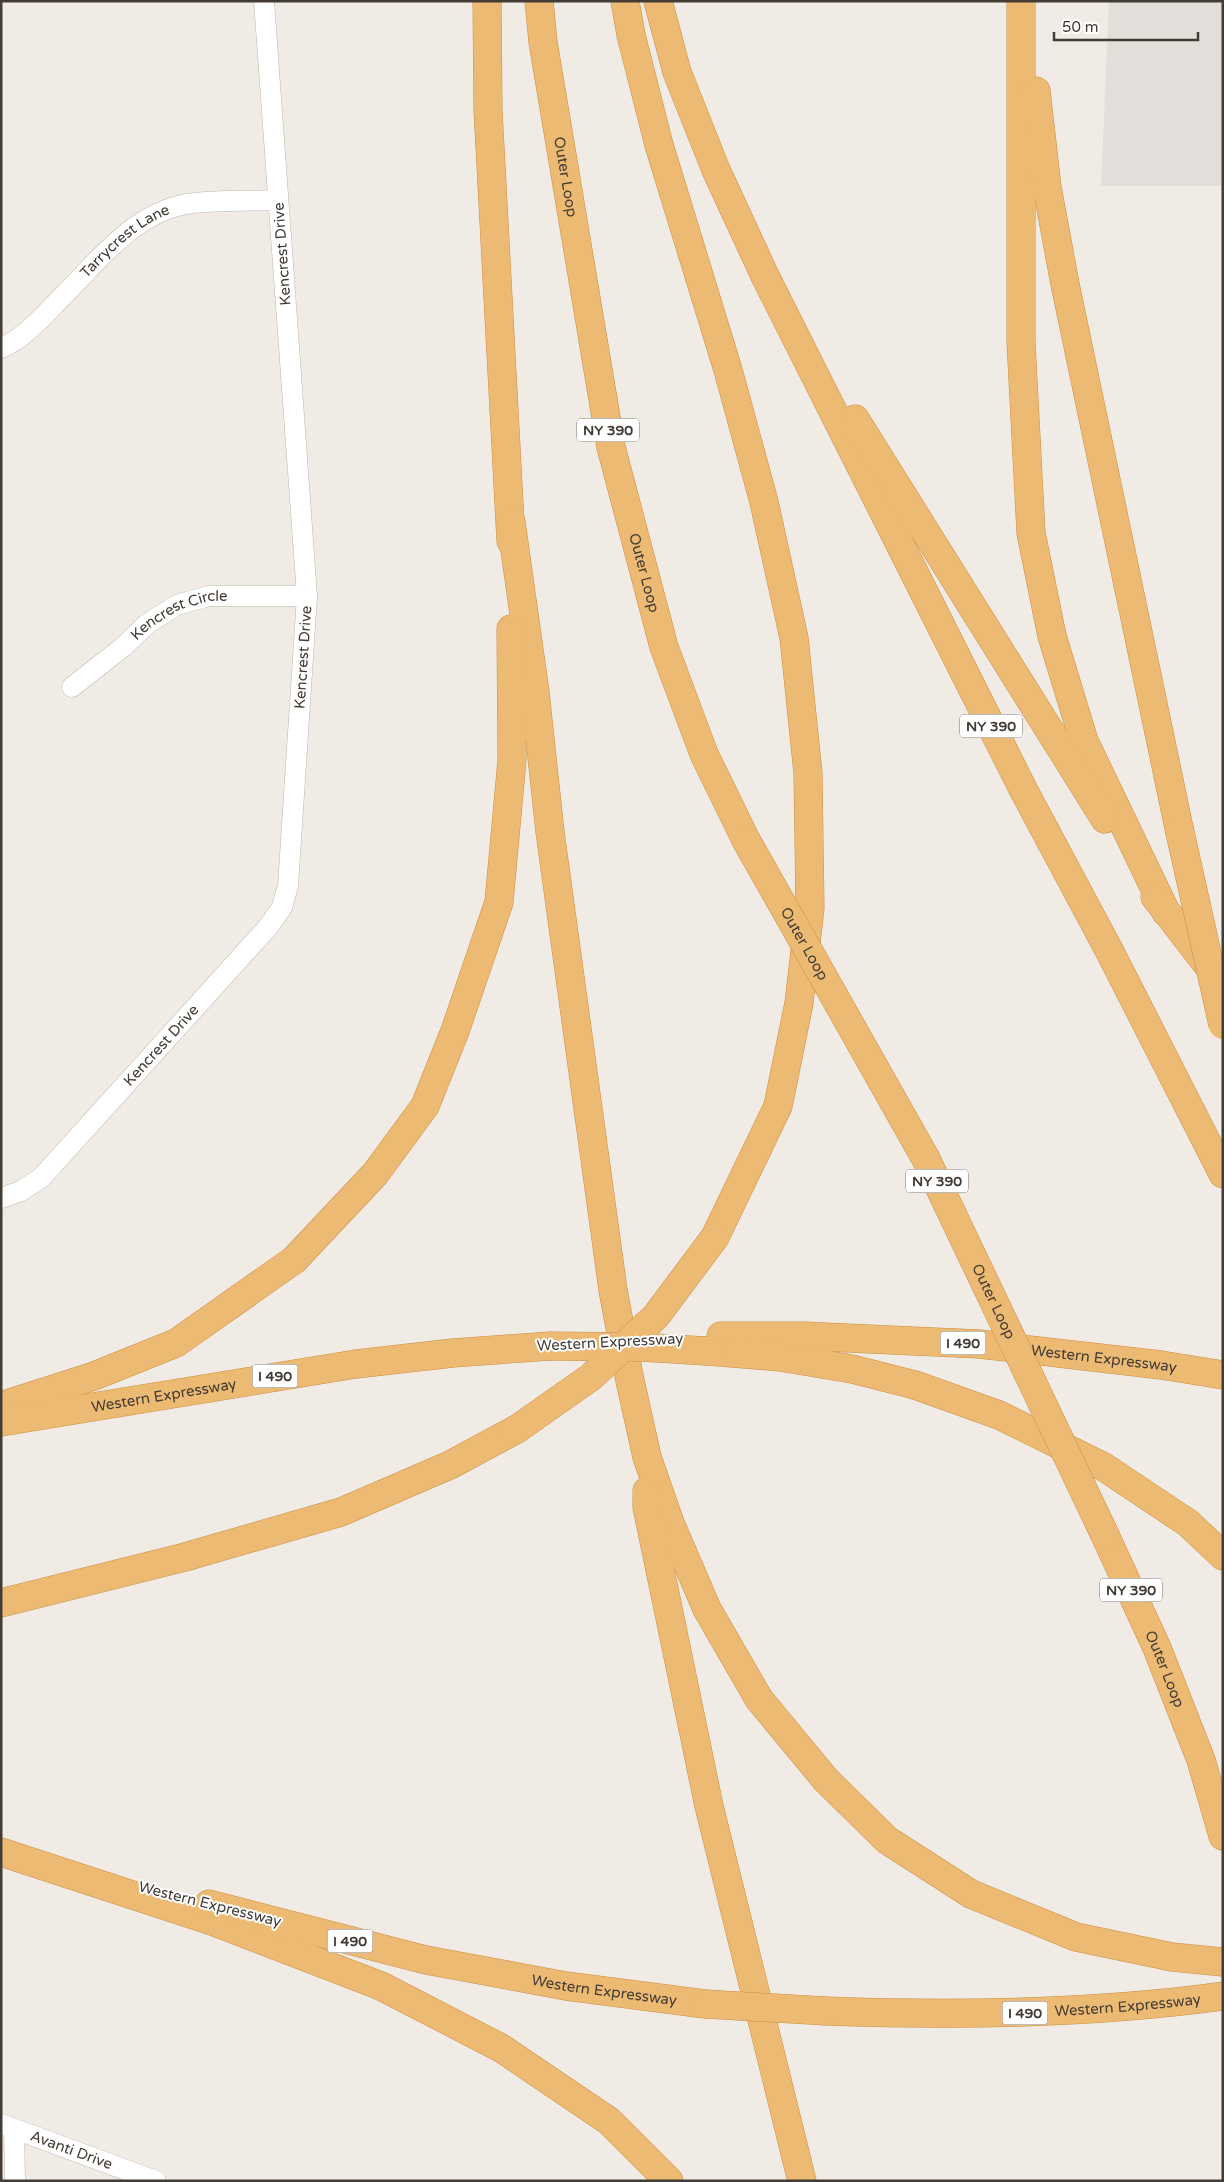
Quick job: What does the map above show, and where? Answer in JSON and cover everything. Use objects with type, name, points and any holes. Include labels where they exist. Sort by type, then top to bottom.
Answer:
[{"type":"highway","points":[[1,1406],[94,1376],[176,1343],[294,1260],[375,1174],[425,1106],[455,1031],[498,902],[512,760],[511,522],[488,110],[487,1]]},
{"type":"highway","name":"Outer Loop","points":[[539,1],[543,42],[611,447],[664,646],[704,754],[746,840],[926,1159],[1157,1648],[1200,1760],[1223,1836]]},
{"type":"highway","points":[[1,1603],[186,1557],[342,1512],[450,1465],[517,1429],[591,1377],[656,1316],[715,1237],[778,1106],[799,1003],[810,908],[808,773],[794,638],[764,502],[728,370],[659,145],[631,35],[625,1]]},
{"type":"highway","name":"NY 390","points":[[658,1],[677,72],[716,170],[765,276],[1024,791],[1115,961],[1223,1174]]},
{"type":"highway","points":[[1021,1],[1021,342],[1031,533],[1052,636],[1084,741],[1166,912]]},
{"type":"highway","points":[[1025,1],[1047,187],[1067,294],[1179,828],[1223,1025]]},
{"type":"highway","points":[[765,276],[1145,884],[1223,984]]},
{"type":"highway","points":[[511,522],[535,692],[550,832],[613,1290],[647,1458],[670,1524],[707,1609],[759,1700],[826,1780],[886,1840],[971,1894],[1076,1937],[1172,1957],[1223,1962]]},
{"type":"highway","name":"Western Expressway","points":[[1,1422],[356,1364],[453,1353],[550,1346],[704,1344],[804,1336],[979,1344],[1161,1365],[1223,1375]]},
{"type":"highway","points":[[704,1344],[852,1369],[915,1385],[999,1415],[1104,1467],[1188,1523],[1223,1556]]},
{"type":"highway","points":[[647,1458],[646,1507],[709,1806],[802,2181]]},
{"type":"highway","points":[[1,1852],[212,1921],[381,1986],[517,2058],[609,2121],[670,2181]]},
{"type":"highway","name":"Western Expressway","points":[[1,1852],[426,1960],[566,1986],[705,2004],[924,2015],[1075,2011],[1223,1996]]},
{"type":"street","name":"Kencrest Drive","points":[[1,1198],[21,1192],[41,1178],[269,926],[282,907],[288,886],[307,596],[264,1]]},
{"type":"street","name":"Tarrycrest Lane","points":[[1,348],[11,344],[35,324],[117,242],[140,222],[160,212],[186,204],[278,200]]},
{"type":"street","name":"Kencrest Circle","points":[[72,687],[123,647],[147,624],[177,605],[209,596],[307,596]]},
{"type":"street","points":[[8,2126],[15,2181]]},
{"type":"street","name":"Avanti Drive","points":[[8,2126],[156,2181]]},
{"type":"shaded area","points":[[1109,1],[1223,1],[1223,186],[1101,186]]}]
